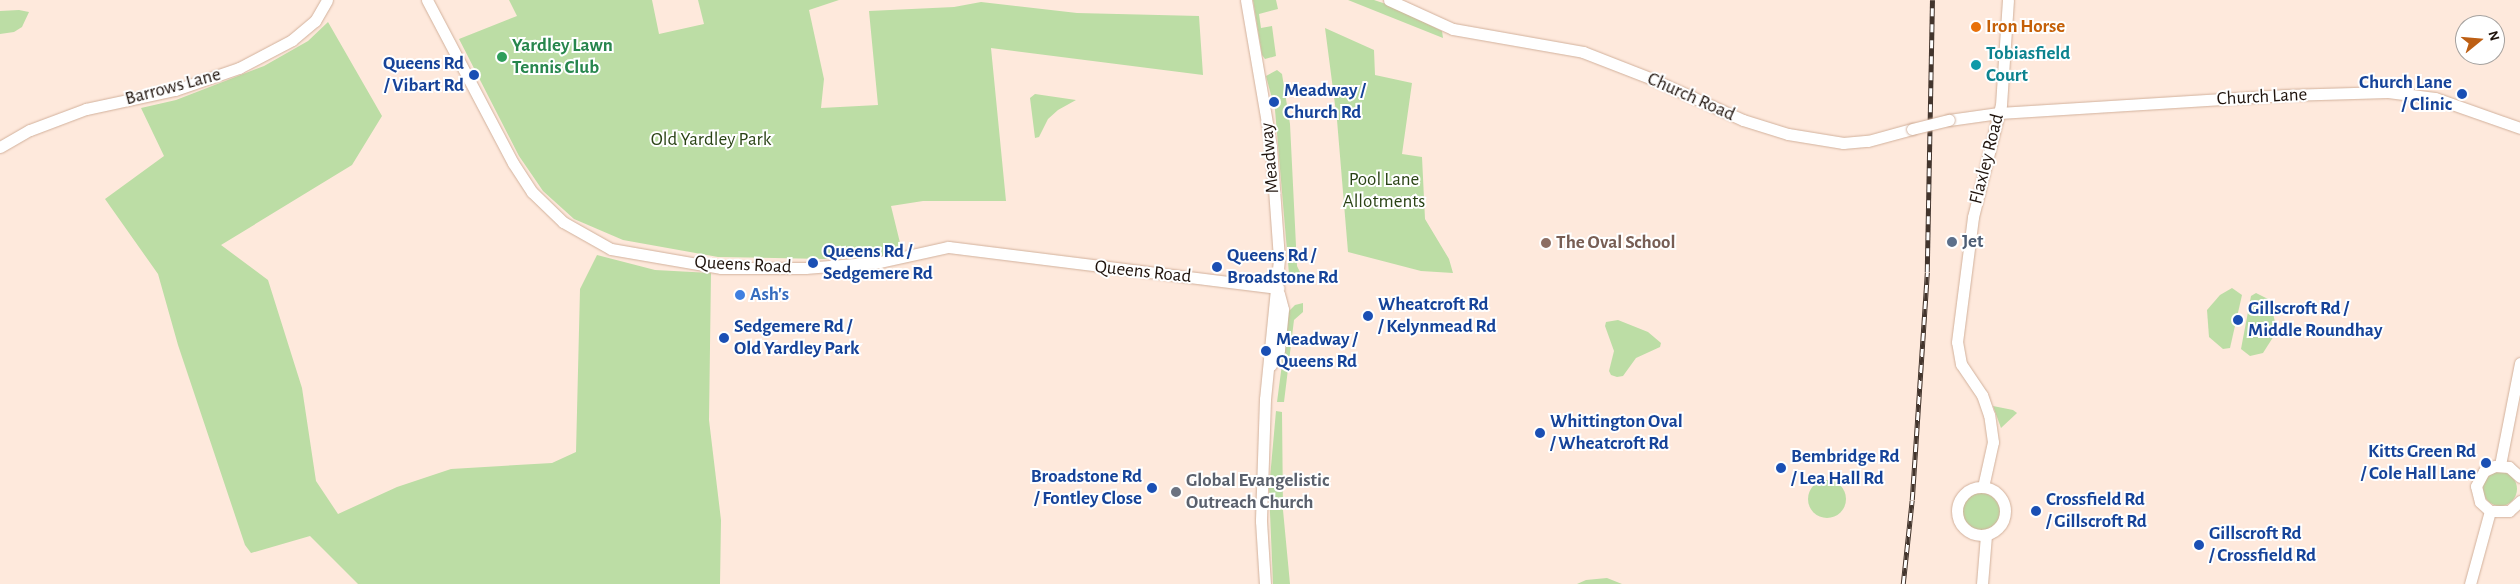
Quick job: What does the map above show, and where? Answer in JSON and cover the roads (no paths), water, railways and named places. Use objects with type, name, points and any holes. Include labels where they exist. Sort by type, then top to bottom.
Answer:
[{"type":"street","name":"Barrows Lane","points":[[0,146],[30,130],[86,109],[175,90],[239,68],[292,40],[315,21],[327,0]]},
{"type":"street","name":"Queens Road","points":[[427,0],[504,147],[532,192],[563,222],[611,249],[721,268],[805,268],[880,262],[948,247],[1278,288]]},
{"type":"street","name":"Meadway","points":[[1246,0],[1271,147],[1279,259],[1278,288],[1268,372],[1261,521],[1265,584]]},
{"type":"street","name":"Church Road","points":[[1389,0],[1454,28],[1582,52],[1650,78],[1742,120],[1788,134],[1843,143],[1868,142],[1949,120],[1999,113]]},
{"type":"street","name":"Flaxley Road","points":[[1983,488],[1993,442],[1989,415],[1982,395],[1961,364],[1957,342],[1973,217],[1999,113],[2008,0]]},
{"type":"street","name":"Church Lane","points":[[1999,113],[2286,95],[2388,92],[2435,98],[2520,128]]},
{"type":"street","points":[[2500,465],[2520,363]]},
{"type":"street","points":[[2520,477],[2513,470],[2500,465],[2484,471],[2476,486],[2480,502],[2490,511],[2509,511],[2520,501]]},
{"type":"street","points":[[1983,488],[1998,495],[2004,510],[1999,526],[1986,535],[1969,532],[1958,520],[1957,512],[1964,494],[1983,488]]},
{"type":"street","points":[[2470,584],[2490,511]]},
{"type":"street","points":[[1982,584],[1986,535]]},
{"type":"railway","points":[[1903,584],[1912,500],[1927,272],[1932,0]]},
{"type":"place","name":"Iron Horse","points":[[1976,27]]},
{"type":"place","name":"Yardley Lawn Tennis Club","points":[[502,57]]},
{"type":"place","name":"Tobiasfield Court","points":[[1976,65]]},
{"type":"place","name":"Queens Rd / Vibart Rd","points":[[474,75]]},
{"type":"place","name":"Church Lane / Clinic","points":[[2462,94]]},
{"type":"place","name":"Meadway / Church Rd","points":[[1274,102]]},
{"type":"place","name":"Jet","points":[[1952,242]]},
{"type":"place","name":"The Oval School","points":[[1546,243]]},
{"type":"place","name":"Queens Rd / Sedgemere Rd","points":[[813,263]]},
{"type":"place","name":"Queens Rd / Broadstone Rd","points":[[1217,267]]},
{"type":"place","name":"Ash's","points":[[740,295]]},
{"type":"place","name":"Wheatcroft Rd / Kelynmead Rd","points":[[1368,316]]},
{"type":"place","name":"Gillscroft Rd / Middle Roundhay","points":[[2238,320]]},
{"type":"place","name":"Sedgemere Rd / Old Yardley Park","points":[[724,338]]},
{"type":"place","name":"Meadway / Queens Rd","points":[[1266,351]]},
{"type":"place","name":"Whittington Oval / Wheatcroft Rd","points":[[1540,433]]},
{"type":"place","name":"Kitts Green Rd / Cole Hall Lane","points":[[2486,463]]},
{"type":"place","name":"Bembridge Rd / Lea Hall Rd","points":[[1781,468]]},
{"type":"place","name":"Broadstone Rd / Fontley Close","points":[[1152,488]]},
{"type":"place","name":"Global Evangelistic Outreach Church","points":[[1176,492]]},
{"type":"place","name":"Crossfield Rd / Gillscroft Rd","points":[[2036,511]]},
{"type":"place","name":"Gillscroft Rd / Crossfield Rd","points":[[2199,545]]},
{"type":"park label","name":"Old Yardley Park","points":[[711,140]]},
{"type":"park label","name":"Pool Lane Allotments","points":[[1384,191]]}]
